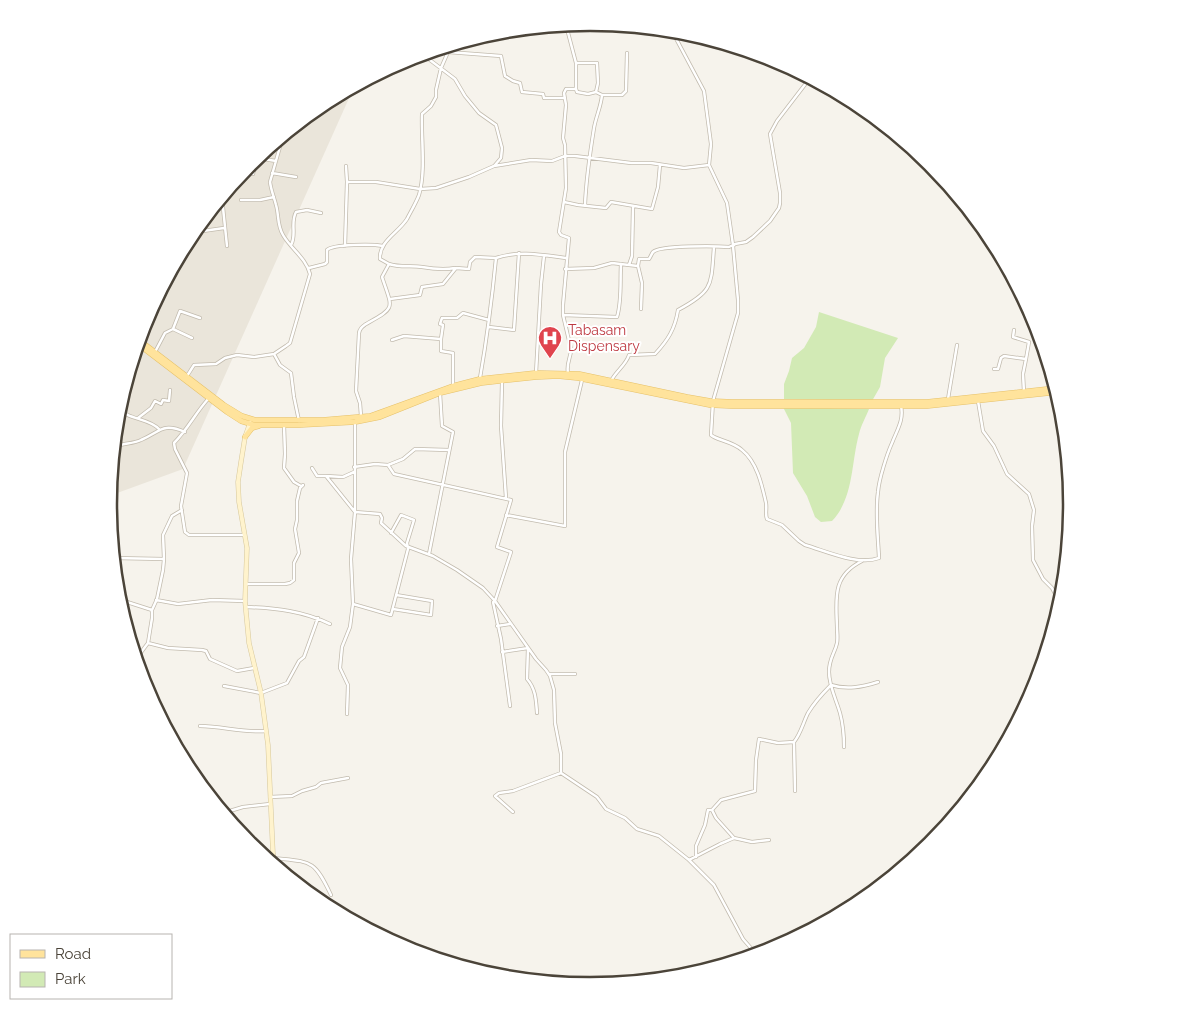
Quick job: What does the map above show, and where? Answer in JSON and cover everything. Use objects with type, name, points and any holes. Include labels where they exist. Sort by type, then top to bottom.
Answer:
[{"type":"main road","points":[[145,344],[224,405],[251,422],[263,425],[355,422],[380,417],[440,394],[481,383],[558,376],[611,380],[713,403]]},
{"type":"main road","points":[[143,348],[241,421],[244,424],[245,437]]},
{"type":"main road","points":[[241,421],[298,421],[360,417],[378,413],[453,386],[480,380],[536,373],[568,373],[713,403],[742,404],[874,404],[948,400],[1050,389]]},
{"type":"main road","points":[[874,404],[927,406],[1051,393]]},
{"type":"main road","points":[[245,437],[252,428],[263,425]]},
{"type":"street","points":[[568,32],[576,63],[576,89]]},
{"type":"street","points":[[677,39],[704,91],[712,144],[709,165],[727,203],[738,300],[738,313],[713,403],[711,437],[726,440],[736,445],[751,459],[762,488],[767,519],[782,525],[805,545],[864,561]]},
{"type":"street","points":[[451,52],[501,56],[505,76],[512,81],[519,82],[522,92],[543,94],[544,98],[564,98]]},
{"type":"street","points":[[447,53],[440,68],[436,97],[431,106],[422,114],[423,147],[420,190],[415,204],[401,228],[383,246],[380,259],[400,267],[421,266],[444,270],[456,268],[469,269],[472,259],[478,256],[496,258],[518,253],[566,258]]},
{"type":"street","points":[[568,373],[567,366],[571,349],[563,315],[565,269],[569,238],[559,232],[566,188],[563,138],[566,105],[564,98],[566,89],[576,89],[577,92],[588,94],[596,92],[602,95],[625,93],[626,64],[628,64],[627,53]]},
{"type":"street","points":[[429,59],[455,79],[465,96],[479,113],[496,125],[502,148],[501,158],[494,166]]},
{"type":"street","points":[[576,63],[597,64],[598,83],[596,92]]},
{"type":"street","points":[[641,309],[642,283],[638,266],[639,259],[649,259],[655,250],[679,247],[729,247],[746,242],[770,220],[779,208],[780,193],[770,134],[777,121],[806,83]]},
{"type":"street","points":[[585,205],[594,131],[602,95]]},
{"type":"street","points":[[186,377],[194,365],[216,364],[225,358],[237,355],[254,357],[274,354],[290,342],[298,309],[310,278],[308,268],[280,229],[270,182],[280,148]]},
{"type":"street","points":[[347,182],[376,182],[420,190],[436,188],[494,166],[531,160],[552,161],[565,156],[631,163],[651,163],[684,168],[709,165]]},
{"type":"street","points":[[267,160],[276,161]]},
{"type":"street","points":[[564,202],[606,208],[611,202],[649,210],[653,209],[660,165]]},
{"type":"street","points":[[345,246],[346,166]]},
{"type":"street","points":[[272,173],[296,177]]},
{"type":"street","points":[[240,200],[260,200],[274,197]]},
{"type":"street","points":[[223,207],[228,246]]},
{"type":"street","points":[[629,265],[632,256],[633,207]]},
{"type":"street","points":[[291,245],[293,241],[293,218],[296,212],[307,210],[321,213]]},
{"type":"street","points":[[205,231],[224,228]]},
{"type":"street","points":[[308,268],[325,264],[329,248],[370,244],[383,246]]},
{"type":"street","points":[[611,380],[627,361],[629,355],[655,354],[672,333],[676,325],[678,310],[703,295],[708,288],[713,268],[714,246]]},
{"type":"street","points":[[489,327],[514,330],[518,253]]},
{"type":"street","points":[[536,373],[544,256]]},
{"type":"street","points":[[480,380],[484,345],[490,320],[496,258]]},
{"type":"street","points":[[565,269],[579,270],[612,263],[638,266]]},
{"type":"street","points":[[360,417],[360,404],[356,390],[358,333],[363,326],[386,313],[390,308],[390,299],[382,277],[389,264]]},
{"type":"street","points":[[563,315],[617,317],[620,307],[621,264]]},
{"type":"street","points":[[390,299],[420,295],[422,287],[443,284],[456,268]]},
{"type":"street","points":[[155,352],[165,333],[173,328],[180,311],[200,318]]},
{"type":"street","points":[[453,386],[453,353],[441,351],[443,325],[440,324],[442,318],[457,318],[466,312],[490,320]]},
{"type":"street","points":[[173,328],[192,338]]},
{"type":"street","points":[[1014,330],[1013,337],[1029,342],[1023,374],[1024,392]]},
{"type":"street","points":[[392,340],[404,336],[441,339]]},
{"type":"street","points":[[948,400],[957,345]]},
{"type":"street","points":[[274,354],[280,365],[291,373],[298,421]]},
{"type":"street","points":[[994,369],[998,369],[1001,358],[1004,356],[1026,359]]},
{"type":"street","points":[[506,515],[565,526],[565,452],[582,377]]},
{"type":"street","points":[[502,380],[501,426],[506,498]]},
{"type":"street","points":[[138,418],[151,408],[155,401],[161,404],[163,400],[169,401],[170,390]]},
{"type":"street","points":[[429,554],[452,432],[442,426],[440,394]]},
{"type":"street","points":[[209,398],[199,408],[185,432],[174,443],[187,473],[182,510],[185,532],[189,535],[245,535]]},
{"type":"street","points":[[978,401],[983,431],[994,446],[1007,474],[1029,494],[1034,510],[1032,526],[1034,560],[1043,579],[1055,594]]},
{"type":"street","points":[[844,747],[842,721],[829,673],[830,659],[837,644],[836,598],[838,586],[844,574],[852,566],[879,558],[878,490],[891,444],[898,431],[903,414],[901,406]]},
{"type":"street","points":[[126,414],[153,424],[159,429]]},
{"type":"street","points":[[251,422],[245,437],[238,482],[239,502],[247,548],[246,607],[249,643],[261,693],[266,731],[273,855]]},
{"type":"street","points":[[347,714],[348,685],[340,668],[345,637],[350,627],[353,604],[351,559],[355,512],[355,422]]},
{"type":"street","points":[[246,584],[285,584],[294,580],[294,563],[299,553],[295,529],[297,501],[302,485],[294,482],[284,468],[284,425]]},
{"type":"street","points":[[121,445],[140,441],[159,429],[174,427],[185,432]]},
{"type":"street","points":[[354,467],[375,464],[388,465],[403,459],[415,449],[449,450]]},
{"type":"street","points":[[388,465],[394,474],[511,500],[496,548],[511,552],[495,601],[493,602],[510,706]]},
{"type":"street","points":[[312,468],[317,476],[343,477],[354,472]]},
{"type":"street","points":[[326,476],[355,512],[380,514],[382,518],[381,523],[406,546],[429,554],[457,570],[482,588],[495,601],[549,674],[554,690],[555,723],[561,754],[561,774]]},
{"type":"street","points":[[141,653],[148,643],[152,610],[156,600],[164,559],[163,535],[172,516],[182,510]]},
{"type":"street","points":[[353,604],[392,615],[408,549],[406,546],[414,520],[401,515],[391,533]]},
{"type":"street","points":[[120,558],[164,559]]},
{"type":"street","points":[[393,609],[431,615],[432,601],[396,595]]},
{"type":"street","points":[[156,600],[178,604],[212,600],[246,601]]},
{"type":"street","points":[[127,602],[152,610]]},
{"type":"street","points":[[246,607],[277,608],[318,618],[330,624]]},
{"type":"street","points":[[224,686],[261,693],[287,683],[299,661],[304,657],[318,618]]},
{"type":"street","points":[[497,626],[511,624]]},
{"type":"street","points":[[148,643],[168,648],[206,651],[210,659],[236,671],[254,668]]},
{"type":"street","points":[[502,652],[528,648]]},
{"type":"street","points":[[528,648],[527,679],[532,684],[536,696],[538,713]]},
{"type":"street","points":[[549,674],[575,674]]},
{"type":"street","points":[[831,685],[840,688],[859,688],[878,682]]},
{"type":"street","points":[[795,792],[794,742],[802,731],[807,715],[814,704],[831,685]]},
{"type":"street","points":[[200,726],[250,732],[266,731]]},
{"type":"street","points":[[696,857],[696,846],[705,825],[708,810],[712,810],[721,800],[755,791],[759,739],[778,743],[794,742]]},
{"type":"street","points":[[513,812],[496,796],[499,793],[513,792],[530,784],[561,774]]},
{"type":"street","points":[[561,774],[597,797],[606,809],[625,818],[637,829],[659,836],[689,860],[714,885],[743,939],[752,950]]},
{"type":"street","points":[[270,798],[292,796],[316,787],[321,783],[348,778]]},
{"type":"street","points":[[230,811],[243,807],[270,804]]},
{"type":"street","points":[[712,810],[716,818],[734,838],[752,842],[769,840]]},
{"type":"street","points":[[689,860],[734,838]]},
{"type":"street","points":[[274,856],[311,863],[322,875],[331,895]]},
{"type":"shaded area","points":[[349,98],[183,469],[117,493],[121,443],[126,412],[142,352],[153,323],[166,295],[197,242],[235,192],[278,149],[302,129]]},
{"type":"green space","points":[[819,312],[898,338],[885,358],[880,387],[872,401],[784,399],[784,384],[792,358],[804,348],[816,327]]},
{"type":"green space","points":[[783,407],[869,409],[856,445],[848,491],[839,512],[832,521],[821,522],[815,517],[807,496],[793,473],[791,423]]},
{"type":"place","name":"Tabasam Dispensary","points":[[550,359]]}]
